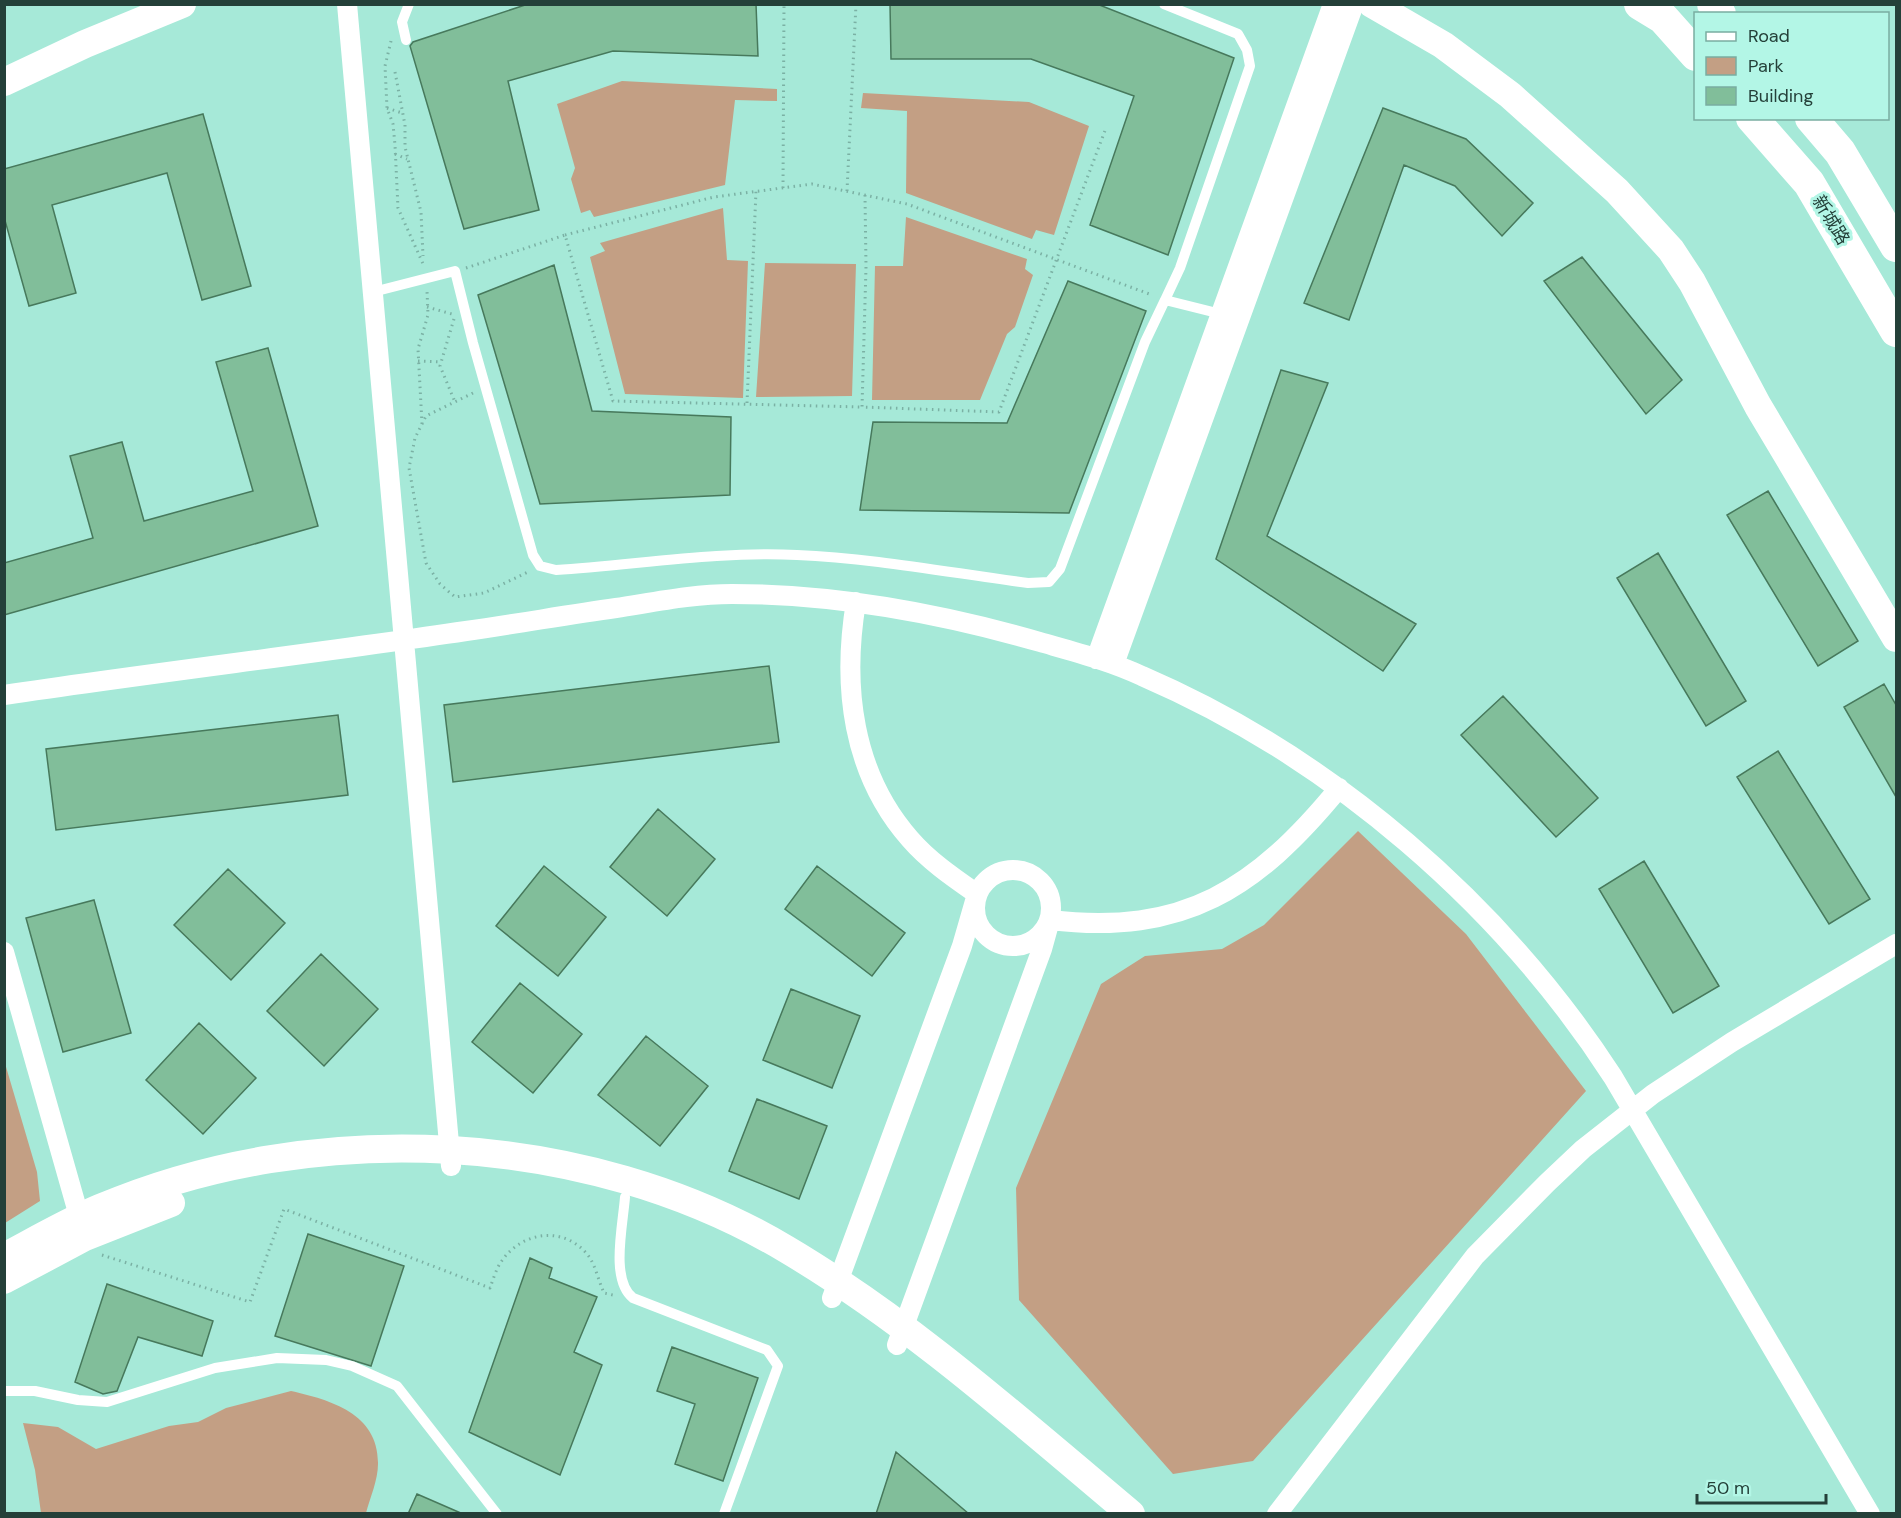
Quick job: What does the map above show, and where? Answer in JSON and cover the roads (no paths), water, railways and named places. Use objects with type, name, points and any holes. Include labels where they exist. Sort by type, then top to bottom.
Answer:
[{"type":"main road","points":[[4,82],[85,44],[182,4]]},
{"type":"main road","points":[[1372,4],[1443,45],[1510,95],[1609,183],[1671,250],[1692,282],[1758,406],[1896,638]]},
{"type":"main road","points":[[1640,4],[1663,18],[1694,54]]},
{"type":"main road","name":"新城路","points":[[1754,120],[1809,183],[1896,331]]},
{"type":"main road","points":[[1813,120],[1840,152],[1896,246]]},
{"type":"main road","points":[[450,1158],[545,1177],[625,1197],[701,1226],[776,1264],[835,1289]]},
{"type":"main road","points":[[4,1257],[82,1227],[237,1186],[450,1158],[554,1161],[660,1190],[732,1220],[900,1336],[1131,1514]]},
{"type":"main road","points":[[4,1280],[82,1227]]},
{"type":"main road","points":[[900,1336],[1102,1514]]},
{"type":"street","points":[[348,4],[450,1158]]},
{"type":"street","points":[[1105,662],[1221,314],[1333,4]]},
{"type":"street","points":[[1105,662],[1354,4]]},
{"type":"street","points":[[4,695],[703,595],[790,595],[941,615],[1105,662],[1161,684],[1248,729],[1339,788],[1417,853],[1495,929],[1588,1039],[1870,1514]]},
{"type":"street","points":[[856,602],[849,666],[850,696],[863,757],[876,789],[892,817],[911,841],[977,894]]},
{"type":"street","points":[[1050,920],[1120,923],[1161,917],[1223,895],[1264,867],[1284,849],[1339,788]]},
{"type":"street","points":[[835,1289],[962,946],[977,894],[983,884],[1002,871],[1026,872],[1036,877],[1050,896],[1050,920],[1039,957],[900,1336]]},
{"type":"street","points":[[977,894],[976,918],[990,938],[1000,944],[1025,945],[1044,931],[1050,920]]},
{"type":"street","points":[[1277,1514],[1475,1256],[1547,1183],[1631,1109],[1702,1061],[1896,944]]},
{"type":"street","points":[[4,952],[82,1227]]},
{"type":"lane","points":[[406,40],[402,22],[409,4]]},
{"type":"lane","points":[[373,292],[455,271],[533,555],[540,566],[556,570],[724,555],[796,554],[872,561],[1028,583],[1049,582],[1060,569],[1145,342],[1180,268],[1250,66],[1247,50],[1238,34],[1164,4]]},
{"type":"lane","points":[[1165,300],[1221,314]]},
{"type":"lane","points":[[625,1197],[619,1271],[624,1291],[633,1298],[767,1350],[778,1366],[723,1514]]},
{"type":"lane","points":[[4,1391],[35,1391],[107,1402],[215,1368],[277,1358],[326,1360],[352,1366],[397,1386],[497,1514]]}]
